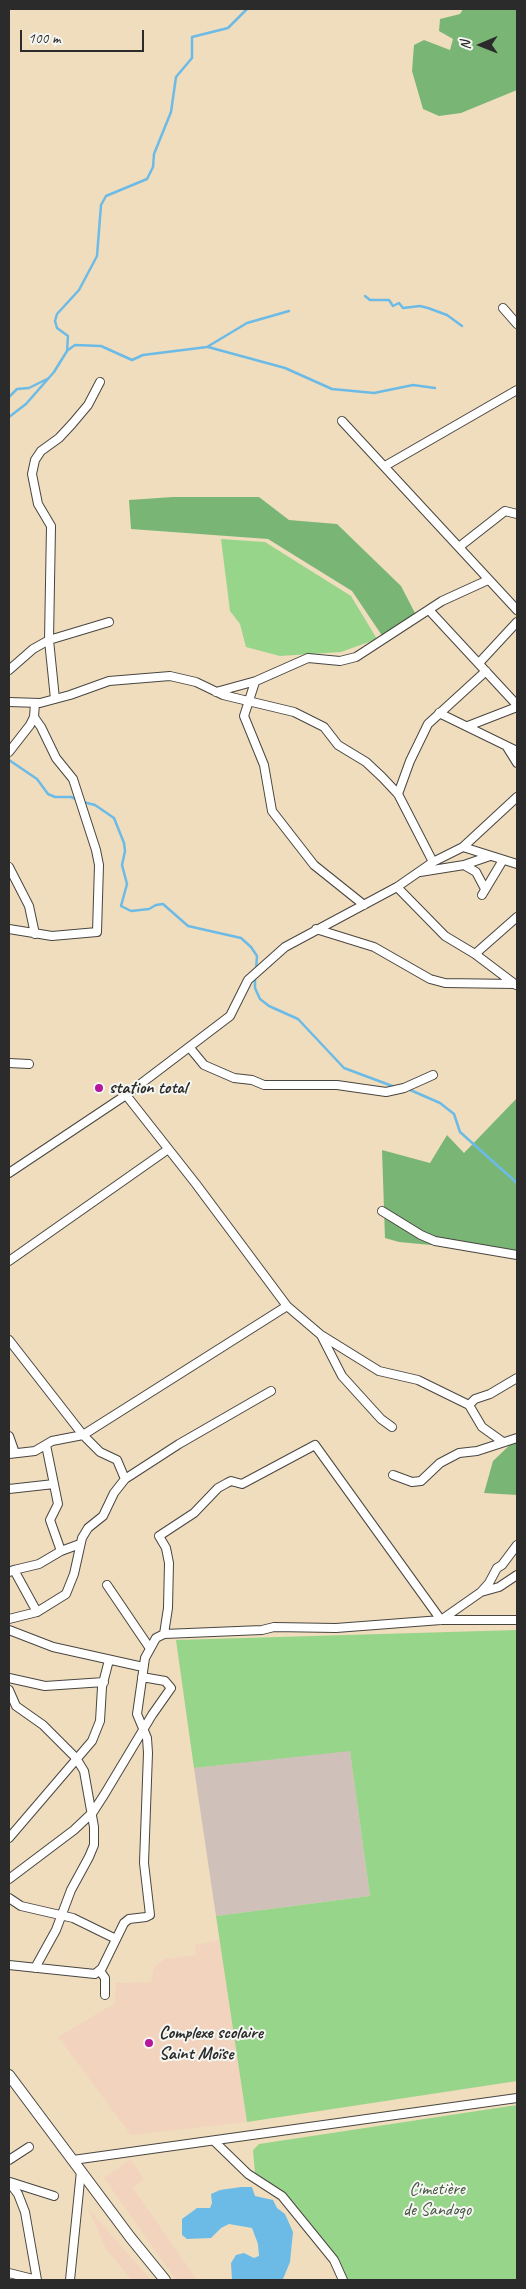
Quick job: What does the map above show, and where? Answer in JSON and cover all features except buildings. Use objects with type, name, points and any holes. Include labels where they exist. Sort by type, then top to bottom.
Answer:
[{"type":"street","points":[[503,308],[517,324]]},
{"type":"street","points":[[55,699],[49,640],[52,526],[38,504],[32,474],[35,460],[41,451],[60,438],[72,424],[88,405],[100,382]]},
{"type":"street","points":[[384,466],[517,390]]},
{"type":"street","points":[[342,421],[517,610]]},
{"type":"street","points":[[459,547],[505,511],[517,514]]},
{"type":"street","points":[[216,692],[255,682],[308,658],[340,660],[356,657],[442,601],[488,580]]},
{"type":"street","points":[[429,610],[517,706],[468,726]]},
{"type":"street","points":[[9,670],[33,649],[49,640],[109,622]]},
{"type":"street","points":[[479,663],[517,622]]},
{"type":"street","points":[[398,794],[428,724],[486,670]]},
{"type":"street","points":[[9,702],[35,703],[55,699],[109,681],[162,676],[196,682],[216,692],[294,712],[324,727],[338,744],[376,770],[398,794],[433,862]]},
{"type":"street","points":[[255,682],[247,700],[244,716],[264,765],[272,811],[314,865],[364,905]]},
{"type":"street","points":[[9,752],[34,718],[35,703]]},
{"type":"street","points":[[439,712],[500,741],[507,747],[517,763]]},
{"type":"street","points":[[9,929],[35,934],[65,936],[97,932],[99,865],[75,784],[56,758],[41,727],[34,718]]},
{"type":"street","points":[[507,747],[517,751]]},
{"type":"street","points":[[9,1174],[126,1095],[230,1016],[248,980],[285,947],[364,905],[396,887],[433,862],[463,847],[517,797]]},
{"type":"street","points":[[463,847],[517,864]]},
{"type":"street","points":[[418,873],[464,865],[490,856]]},
{"type":"street","points":[[464,865],[476,872],[484,892],[503,860]]},
{"type":"street","points":[[9,867],[29,908],[35,934]]},
{"type":"street","points":[[396,887],[445,936],[474,954],[516,985]]},
{"type":"street","points":[[474,954],[517,917]]},
{"type":"street","points":[[316,929],[374,946],[430,979],[445,983],[516,985]]},
{"type":"street","points":[[190,1048],[204,1065],[234,1078],[252,1080],[264,1085],[337,1085],[386,1092],[404,1088],[433,1075]]},
{"type":"street","points":[[9,1063],[29,1064]]},
{"type":"street","points":[[126,1095],[167,1150],[196,1184],[286,1306],[321,1335],[380,1371],[418,1380],[469,1405],[482,1427],[503,1442]]},
{"type":"street","points":[[9,1261],[167,1150]]},
{"type":"street","points":[[382,1211],[421,1235],[435,1241],[517,1255]]},
{"type":"street","points":[[9,1436],[12,1453],[35,1451],[52,1441],[83,1435],[286,1306]]},
{"type":"street","points":[[321,1335],[342,1376],[381,1419],[392,1427]]},
{"type":"street","points":[[9,1340],[83,1435],[100,1452],[116,1460],[125,1479]]},
{"type":"street","points":[[469,1405],[475,1399],[490,1394],[517,1378]]},
{"type":"street","points":[[9,1619],[37,1612],[66,1594],[74,1574],[80,1544],[88,1528],[103,1516],[114,1493],[125,1479],[179,1444],[271,1391]]},
{"type":"street","points":[[393,1475],[412,1482],[420,1481],[440,1463],[459,1453],[477,1451],[517,1438]]},
{"type":"street","points":[[46,1445],[58,1508],[50,1520],[60,1551]]},
{"type":"street","points":[[164,1634],[168,1608],[169,1563],[166,1548],[159,1536],[194,1513],[218,1488],[231,1481],[242,1484],[315,1445],[441,1620]]},
{"type":"street","points":[[9,1489],[54,1484]]},
{"type":"street","points":[[37,1612],[11,1571],[39,1564],[60,1551],[80,1544]]},
{"type":"street","points":[[441,1620],[480,1592],[489,1583],[497,1568],[502,1565],[517,1545]]},
{"type":"street","points":[[480,1592],[499,1587],[517,1575]]},
{"type":"street","points":[[107,1586],[149,1646]]},
{"type":"street","points":[[9,1965],[90,1975],[100,1971],[124,1923],[129,1919],[146,1918],[150,1915],[144,1863],[144,1823],[148,1766],[144,1728],[137,1714],[143,1667],[149,1646],[156,1638],[164,1634],[262,1630],[274,1627],[336,1628],[441,1620],[517,1620]]},
{"type":"street","points":[[9,1630],[39,1643],[143,1667]]},
{"type":"street","points":[[9,1838],[92,1741],[99,1725],[104,1682],[109,1660]]},
{"type":"street","points":[[9,1879],[50,1849],[93,1812],[144,1728],[171,1688],[165,1681],[142,1676]]},
{"type":"street","points":[[9,1678],[45,1686],[104,1682]]},
{"type":"street","points":[[9,1690],[16,1706],[43,1725],[76,1758],[84,1770],[88,1781],[93,1812],[94,1845],[71,1890],[62,1917],[35,1968]]},
{"type":"street","points":[[9,1898],[14,1904],[62,1917],[73,1918],[116,1939]]},
{"type":"street","points":[[100,1971],[105,1978],[105,1995]]},
{"type":"street","points":[[9,2075],[81,2172],[166,2280]]},
{"type":"street","points":[[73,2160],[517,2098]]},
{"type":"street","points":[[214,2141],[248,2174],[282,2196],[334,2260],[343,2280]]},
{"type":"street","points":[[9,2160],[28,2147]]},
{"type":"street","points":[[70,2280],[81,2172]]},
{"type":"street","points":[[9,2182],[54,2196]]},
{"type":"street","points":[[9,2182],[18,2194],[25,2212],[37,2280],[9,2272]]},
{"type":"shaded area","points":[[350,1750],[370,1896],[216,1916],[194,1768]]},
{"type":"shaded area","name":"Complexe scolaire Saint Moïse","points":[[220,1940],[247,2122],[131,2135],[58,2037],[115,2003],[116,1983],[151,1982],[154,1967],[165,1959],[196,1955],[195,1945]]},
{"type":"shaded area","points":[[130,2159],[144,2179],[133,2188],[197,2280],[176,2280],[104,2178]]},
{"type":"shaded area","points":[[88,2208],[151,2280],[132,2280],[106,2249]]},
{"type":"green space","points":[[463,9],[517,9],[517,90],[461,113],[439,116],[423,109],[412,71],[414,45],[424,40],[450,50],[453,39],[439,31],[440,19],[460,14]]},
{"type":"green space","points":[[173,497],[259,497],[289,520],[337,524],[401,586],[416,615],[383,637],[352,591],[268,539],[131,529],[129,500]]},
{"type":"green space","points":[[221,539],[265,542],[351,596],[377,639],[341,652],[280,656],[246,647],[240,624],[230,611]]},
{"type":"green space","points":[[517,1098],[517,1253],[399,1242],[385,1238],[382,1150],[430,1163],[447,1135],[464,1153]]},
{"type":"green space","points":[[517,1440],[517,1495],[484,1493],[493,1461]]},
{"type":"green space","points":[[517,1630],[517,2081],[247,2122],[216,1916],[370,1896],[350,1751],[194,1768],[176,1640]]},
{"type":"green space","name":"Cimetière de Sandogo","points":[[517,2105],[517,2280],[347,2280],[336,2258],[284,2193],[255,2173],[253,2150],[259,2144]]},
{"type":"water","points":[[252,2187],[255,2196],[273,2200],[277,2208],[285,2214],[293,2232],[290,2262],[283,2279],[232,2280],[231,2263],[236,2255],[244,2253],[254,2258],[259,2256],[258,2244],[252,2228],[229,2224],[221,2228],[211,2238],[187,2239],[182,2235],[182,2219],[197,2208],[210,2208],[212,2203],[211,2194],[220,2190]]},
{"type":"waterway","points":[[9,417],[26,404],[54,372],[67,351],[68,336],[57,328],[55,321],[57,314],[79,290],[97,256],[101,205],[106,196],[147,179],[153,167],[154,154],[171,112],[176,77],[192,58],[192,37],[228,28],[247,9]]},
{"type":"waterway","points":[[365,296],[370,300],[389,300],[393,306],[399,303],[403,308],[420,306],[428,308],[447,315],[462,326]]},
{"type":"waterway","points":[[68,350],[75,345],[101,346],[132,360],[143,355],[207,347],[247,323],[289,311]]},
{"type":"waterway","points":[[208,347],[285,368],[332,389],[374,393],[413,385],[435,388]]},
{"type":"waterway","points":[[9,397],[17,389],[29,388],[47,379]]},
{"type":"waterway","points":[[9,760],[37,779],[48,794],[55,797],[71,797],[78,800]]},
{"type":"waterway","points":[[83,802],[95,805],[114,818],[124,843],[125,851],[122,865],[127,884],[121,906],[131,911],[149,909],[163,904],[188,926],[241,938],[257,956],[256,970]]},
{"type":"waterway","points":[[255,976],[255,988],[260,999],[269,1006],[298,1019],[344,1068],[395,1087]]},
{"type":"waterway","points":[[408,1089],[440,1103],[454,1114],[460,1132],[517,1183]]},
{"type":"place","name":"station total","points":[[99,1088]]},
{"type":"place","name":"Complexe scolaire Saint Moïse","points":[[149,2043]]}]
